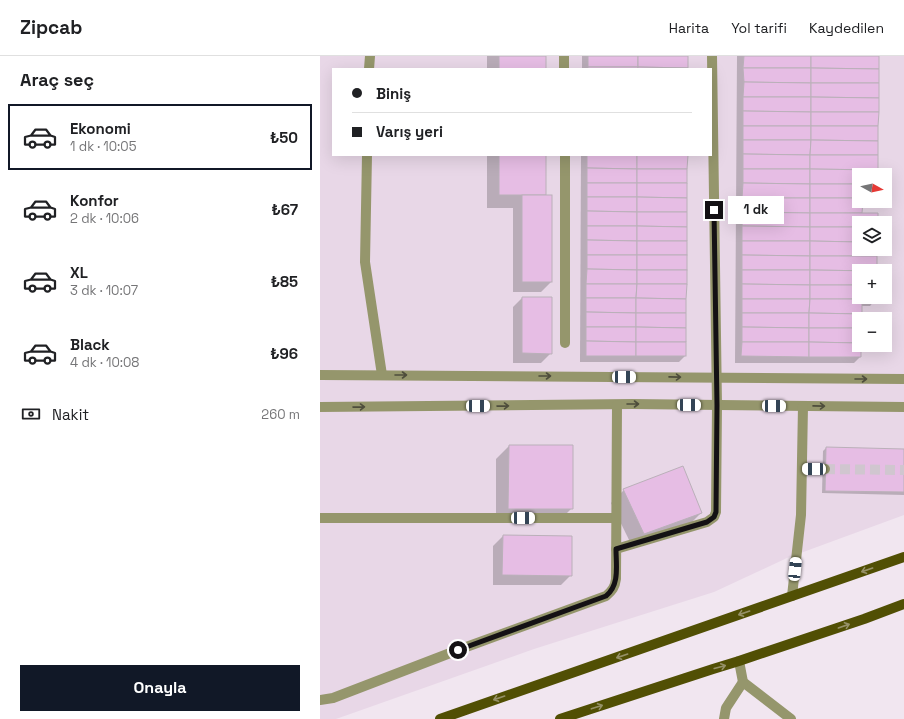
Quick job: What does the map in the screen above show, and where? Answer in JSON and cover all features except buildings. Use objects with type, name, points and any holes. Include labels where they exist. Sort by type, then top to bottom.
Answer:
[{"type":"main road","points":[[440,719],[904,557]]},
{"type":"main road","points":[[560,719],[713,668],[739,662],[904,604]]},
{"type":"street","points":[[369,68],[370,56]]},
{"type":"street","points":[[564,56],[564,68]]},
{"type":"street","points":[[616,549],[707,522],[714,517],[716,512],[717,405],[712,56]]},
{"type":"street","points":[[367,156],[365,262],[382,375]]},
{"type":"street","points":[[565,156],[565,343]]},
{"type":"street","points":[[320,375],[904,379]]},
{"type":"street","points":[[320,700],[333,698],[458,650],[606,596],[611,592],[615,584],[617,405]]},
{"type":"street","points":[[320,407],[617,405],[904,407]]},
{"type":"street","points":[[792,596],[801,515],[802,406]]},
{"type":"street","points":[[802,469],[825,469]]},
{"type":"street","points":[[320,518],[616,518]]},
{"type":"street","points":[[739,662],[743,682],[791,719]]},
{"type":"street","points":[[724,719],[726,708],[743,682]]},
{"type":"shaded area","points":[[320,56],[904,56],[904,515],[787,558],[714,592],[534,649],[336,719],[320,719]]},
{"type":"tunnel","points":[[825,469],[904,470]]},
{"type":"route","points":[[458,650],[606,596],[611,592],[615,584],[616,549],[707,522],[714,517],[716,512],[717,405],[714,210]]}]
